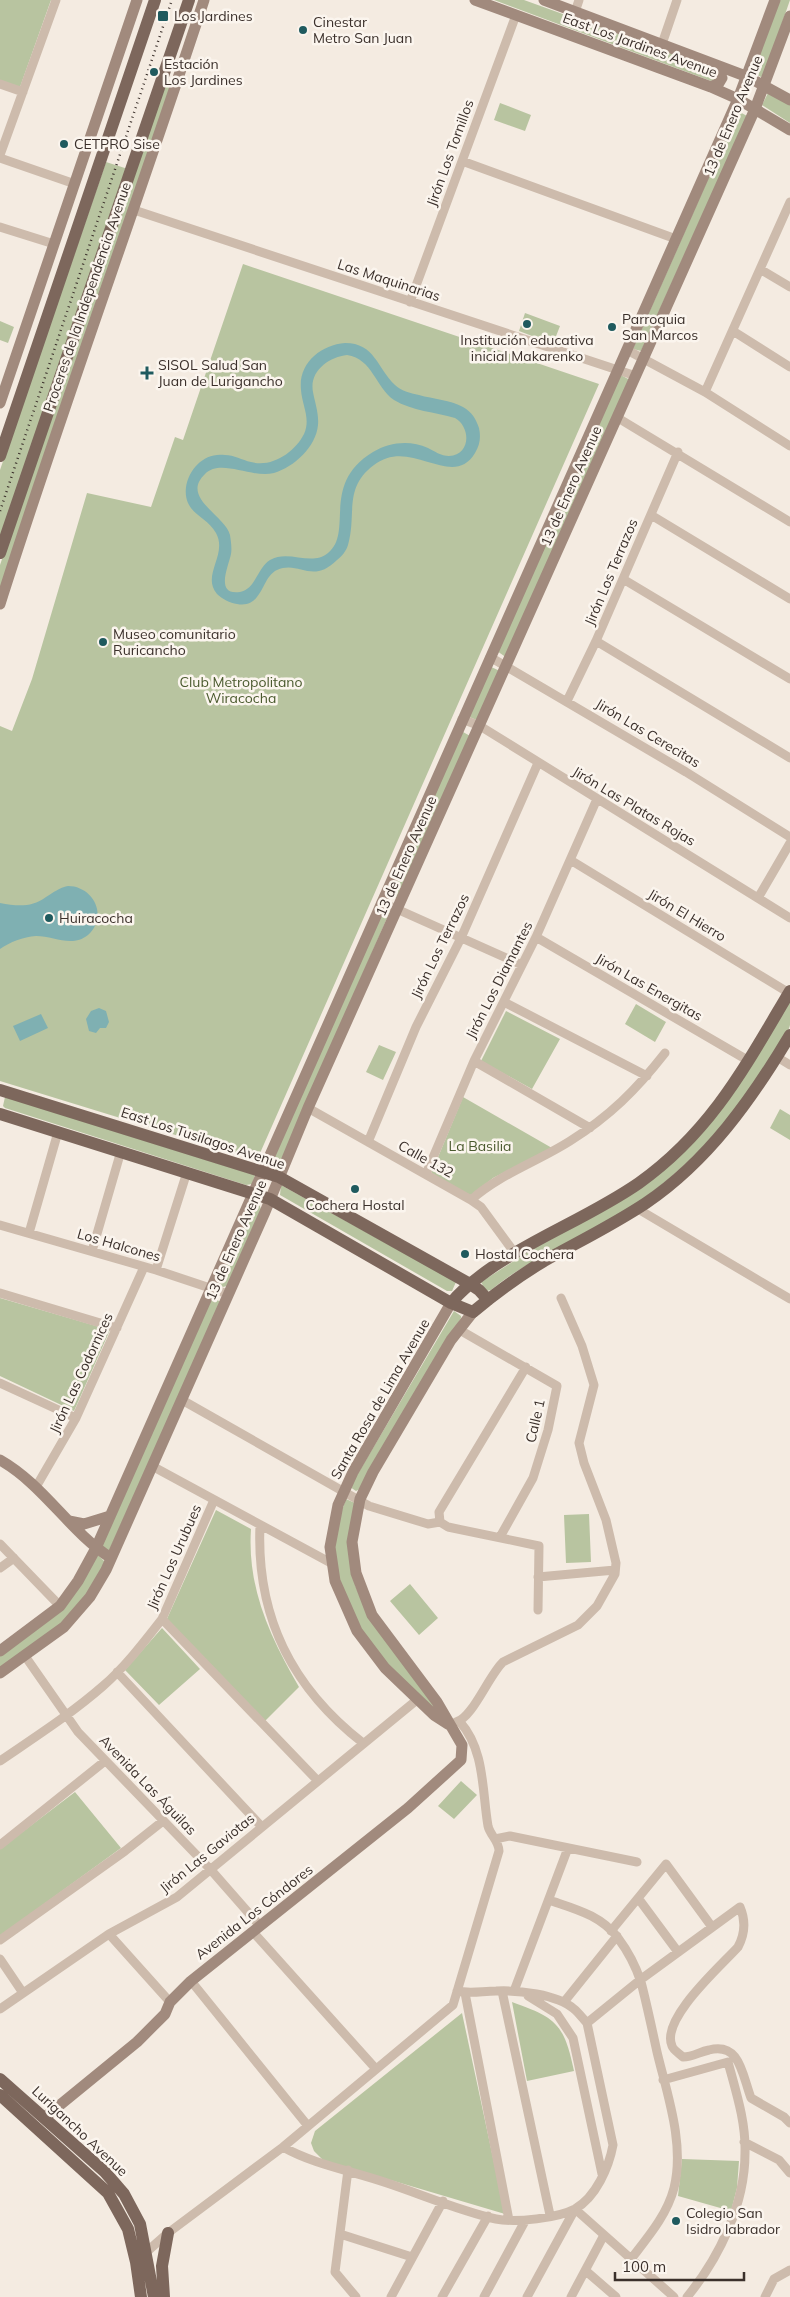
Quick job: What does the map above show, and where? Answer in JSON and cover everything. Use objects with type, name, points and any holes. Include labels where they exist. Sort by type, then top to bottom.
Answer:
[{"type":"main road","points":[[0,403],[137,0]]},
{"type":"main road","points":[[0,456],[155,0]]},
{"type":"main road","name":"Proceres de la Independencia Avenue","points":[[0,553],[189,0]]},
{"type":"main road","name":"Proceres de la Independencia Avenue","points":[[0,604],[43,470],[134,210],[204,0]]},
{"type":"main road","name":"East Los Jardines Avenue","points":[[475,0],[711,87],[738,99],[790,130]]},
{"type":"main road","name":"East Los Jardines Avenue","points":[[544,0],[748,77],[764,84],[790,100]]},
{"type":"main road","name":"13 de Enero Avenue","points":[[0,1651],[60,1606],[78,1581],[96,1548],[252,1192],[748,77],[775,0]]},
{"type":"main road","name":"13 de Enero Avenue","points":[[0,1673],[64,1627],[79,1612],[90,1597],[111,1558],[152,1466],[187,1403],[228,1294],[308,1108],[755,109],[790,18]]},
{"type":"main road","points":[[711,87],[719,83],[722,78],[717,66]]},
{"type":"main road","name":"Santa Rosa de Lima Avenue","points":[[455,1723],[434,1715],[385,1668],[357,1631],[344,1605],[331,1563],[331,1532],[344,1491],[353,1472],[451,1303],[470,1284],[514,1252],[608,1202],[657,1169],[685,1145],[714,1113],[749,1061],[789,992]]},
{"type":"main road","points":[[455,1723],[380,1628],[360,1587],[352,1548],[353,1531],[360,1500],[373,1472],[458,1329],[473,1312],[543,1262],[638,1209],[668,1187],[708,1150],[745,1105],[790,1035]]},
{"type":"main road","name":"East Los Tusilagos Avenue","points":[[1,1092],[262,1170],[279,1177],[470,1284],[488,1300]]},
{"type":"main road","points":[[0,1114],[270,1198],[451,1303],[473,1312]]},
{"type":"main road","points":[[0,1460],[36,1487],[96,1548],[111,1558]]},
{"type":"main road","points":[[69,1521],[84,1524],[110,1516]]},
{"type":"main road","name":"Avenida Los Cóndores","points":[[44,2118],[137,2042],[165,2014],[170,2002],[191,1981],[408,1808],[454,1768],[461,1760],[462,1745],[455,1723]]},
{"type":"main road","name":"Lurigancho Avenue","points":[[0,2079],[117,2184],[136,2214],[147,2251],[154,2297]]},
{"type":"main road","name":"Lurigancho Avenue","points":[[0,2096],[108,2193],[128,2229],[136,2262],[141,2297]]},
{"type":"main road","points":[[164,2297],[162,2266],[168,2233]]},
{"type":"street","points":[[56,0],[0,157],[75,184]]},
{"type":"street","points":[[575,12],[579,0]]},
{"type":"street","points":[[662,44],[677,0]]},
{"type":"street","name":"Jirón Los Tornillos","points":[[410,302],[516,15]]},
{"type":"street","points":[[0,84],[23,92]]},
{"type":"street","points":[[462,161],[676,239]]},
{"type":"street","points":[[705,392],[789,205]]},
{"type":"street","name":"Las Maquinarias","points":[[134,210],[636,376]]},
{"type":"street","points":[[0,227],[54,244]]},
{"type":"street","points":[[760,269],[790,287]]},
{"type":"street","points":[[733,331],[790,367]]},
{"type":"street","points":[[627,350],[705,392],[790,446]]},
{"type":"street","points":[[618,418],[678,452],[790,522]]},
{"type":"street","name":"Jirón Los Terrazos","points":[[567,701],[596,641],[678,452]]},
{"type":"street","points":[[651,515],[790,599]]},
{"type":"street","points":[[623,579],[790,679]]},
{"type":"street","points":[[596,641],[790,758]]},
{"type":"street","name":"Jirón Las Cerecitas","points":[[490,656],[790,836]]},
{"type":"street","name":"Jirón Las Platas Rojas","points":[[462,719],[480,726],[790,918]]},
{"type":"street","name":"Jirón Los Terrazos","points":[[368,1142],[416,1027],[461,938],[538,763]]},
{"type":"street","name":"Jirón Los Diamantes","points":[[426,1174],[474,1061],[572,861],[597,799]]},
{"type":"street","points":[[758,898],[790,844]]},
{"type":"street","name":"Jirón El Hierro","points":[[572,861],[789,992]]},
{"type":"street","points":[[381,902],[522,965]]},
{"type":"street","name":"Jirón Las Energitas","points":[[536,937],[749,1061]]},
{"type":"street","points":[[504,1002],[647,1076]]},
{"type":"street","points":[[471,1200],[495,1182],[569,1142],[621,1105],[665,1053]]},
{"type":"street","points":[[777,1057],[790,1065]]},
{"type":"street","points":[[474,1061],[590,1128]]},
{"type":"street","name":"Calle 132","points":[[308,1108],[471,1200],[481,1207],[514,1252]]},
{"type":"street","points":[[29,1233],[58,1132]]},
{"type":"street","points":[[92,1251],[121,1152]]},
{"type":"street","points":[[156,1270],[187,1172]]},
{"type":"street","points":[[638,1209],[790,1298]]},
{"type":"street","name":"Los Halcones","points":[[0,1225],[156,1270],[228,1294]]},
{"type":"street","name":"Jirón Las Codornices","points":[[36,1487],[76,1418],[144,1267]]},
{"type":"street","points":[[0,1293],[117,1328]]},
{"type":"street","points":[[136,2262],[168,2233],[283,2147],[453,2005],[461,1992],[500,1851],[488,1826],[486,1796],[471,1734],[455,1723],[467,1716],[492,1674],[502,1662],[564,1633],[588,1618],[605,1593],[615,1570],[616,1563],[606,1520],[580,1451],[580,1432],[594,1385],[582,1346],[561,1298]]},
{"type":"street","name":"Calle 1","points":[[458,1329],[557,1386],[548,1430],[533,1478],[500,1537]]},
{"type":"street","points":[[440,1522],[439,1512],[526,1368]]},
{"type":"street","points":[[0,1383],[76,1418]]},
{"type":"street","points":[[187,1403],[369,1506],[428,1524],[440,1522],[448,1526],[538,1546],[538,1610]]},
{"type":"street","points":[[152,1466],[331,1563]]},
{"type":"street","name":"Jirón Los Urubues","points":[[0,1761],[65,1716],[117,1672],[162,1619],[214,1500]]},
{"type":"street","points":[[260,1524],[262,1582],[274,1626],[284,1650],[311,1694],[332,1718],[363,1743]]},
{"type":"street","points":[[0,1544],[60,1606]]},
{"type":"street","points":[[0,1568],[14,1558]]},
{"type":"street","points":[[538,1577],[615,1570]]},
{"type":"street","points":[[162,1619],[317,1780]]},
{"type":"street","name":"Avenida Las Águilas","points":[[25,1656],[65,1716],[105,1761],[211,1870],[257,1929],[376,2069]]},
{"type":"street","points":[[117,1672],[262,1827]]},
{"type":"street","name":"Jirón Las Gaviotas","points":[[0,2009],[109,1934],[156,1911],[211,1870],[317,1780],[418,1699]]},
{"type":"street","points":[[0,1845],[105,1761]]},
{"type":"street","points":[[0,1940],[130,1847],[163,1820]]},
{"type":"street","points":[[494,1839],[510,1836],[637,1862]]},
{"type":"street","points":[[518,1992],[568,1848]]},
{"type":"street","points":[[564,2002],[638,1898],[666,1864],[712,1927]]},
{"type":"street","points":[[638,1898],[678,1952]]},
{"type":"street","points":[[549,1900],[592,1914],[614,1934],[640,1980],[663,2080],[676,2144],[674,2187],[667,2207],[631,2259]]},
{"type":"street","points":[[587,2023],[640,1980],[740,1907],[744,1916],[742,1940],[738,1947],[680,2010],[670,2037],[672,2046],[683,2057],[690,2057],[723,2047],[730,2050],[736,2057],[750,2098],[784,2117],[790,2123]]},
{"type":"street","points":[[109,1934],[170,2002]]},
{"type":"street","points":[[0,1959],[24,1993]]},
{"type":"street","points":[[191,1981],[308,2126]]},
{"type":"street","points":[[502,1991],[550,2215]]},
{"type":"street","points":[[461,1992],[518,1992],[564,2002],[574,2008],[587,2023],[613,2145],[610,2160],[598,2184],[590,2195],[575,2209],[527,2297]]},
{"type":"street","points":[[461,1992],[509,2220]]},
{"type":"street","points":[[518,1992],[557,2014],[573,2038],[602,2174]]},
{"type":"street","points":[[663,2080],[728,2062],[742,2116],[746,2152],[739,2193],[725,2238],[703,2277],[687,2297]]},
{"type":"street","points":[[744,2142],[778,2160],[790,2174]]},
{"type":"street","points":[[283,2147],[312,2161],[348,2170],[488,2216],[525,2221],[575,2209]]},
{"type":"street","points":[[348,2170],[335,2272],[356,2297]]},
{"type":"street","points":[[391,2297],[443,2201]]},
{"type":"street","points":[[575,2209],[674,2297]]},
{"type":"street","points":[[442,2297],[488,2216]]},
{"type":"street","points":[[484,2297],[525,2221]]},
{"type":"street","points":[[340,2234],[412,2258]]},
{"type":"street","points":[[571,2297],[604,2235]]},
{"type":"street","points":[[765,2297],[774,2279],[790,2270]]},
{"type":"street","points":[[586,2271],[616,2297]]},
{"type":"green space","points":[[0,0],[51,0],[20,87],[0,81]]},
{"type":"green space","points":[[494,0],[524,0],[715,69],[717,78],[711,81]]},
{"type":"green space","points":[[779,0],[790,0],[764,75],[761,77],[755,74],[754,71]]},
{"type":"green space","points":[[167,80],[172,81],[0,594],[0,565]]},
{"type":"green space","points":[[768,93],[790,105],[790,123],[762,105]]},
{"type":"green space","points":[[500,103],[531,115],[525,131],[494,120]]},
{"type":"green space","points":[[738,111],[747,116],[641,351],[633,349]]},
{"type":"green space","points":[[106,162],[128,169],[0,537],[0,470]]},
{"type":"green space","name":"Club Metropolitano Wiracocha","points":[[243,264],[599,384],[257,1160],[0,1081],[0,726],[12,731],[32,679],[87,493],[151,507],[175,437],[183,440]]},
{"type":"green space","points":[[525,313],[560,326],[553,344],[519,331]]},
{"type":"green space","points":[[0,321],[14,327],[8,343],[0,340]]},
{"type":"green space","points":[[619,374],[630,380],[507,658],[497,651]]},
{"type":"green space","points":[[489,666],[500,671],[479,721],[467,716]]},
{"type":"green space","points":[[463,732],[472,737],[397,899],[390,892]]},
{"type":"green space","points":[[384,906],[391,909],[277,1170],[270,1167]]},
{"type":"green space","points":[[790,1002],[790,1025],[781,1044],[730,1116],[680,1169],[642,1200],[622,1213],[539,1258],[491,1290],[486,1291],[481,1282],[673,1160]]},
{"type":"green space","points":[[636,1004],[666,1022],[655,1042],[625,1024]]},
{"type":"green space","points":[[506,1011],[560,1039],[532,1089],[481,1061]]},
{"type":"green space","points":[[379,1045],[396,1052],[383,1080],[366,1072]]},
{"type":"green space","points":[[5,1097],[255,1175],[252,1184],[246,1185],[5,1108],[3,1106]]},
{"type":"green space","name":"La Basilia","points":[[463,1097],[552,1148],[493,1178],[471,1196],[431,1174]]},
{"type":"green space","points":[[780,1109],[790,1115],[790,1140],[770,1128]]},
{"type":"green space","points":[[281,1185],[456,1282],[452,1291],[447,1291],[280,1195]]},
{"type":"green space","points":[[253,1203],[259,1204],[261,1209],[227,1286],[223,1287],[218,1285]]},
{"type":"green space","points":[[211,1297],[221,1302],[109,1551],[103,1548],[102,1543]]},
{"type":"green space","points":[[0,1298],[110,1330],[74,1411],[0,1376]]},
{"type":"green space","points":[[454,1311],[461,1318],[360,1489],[356,1491],[350,1487]]},
{"type":"green space","points":[[346,1499],[355,1503],[355,1585],[368,1616],[441,1715],[397,1675],[365,1638],[337,1574],[334,1548],[338,1521]]},
{"type":"green space","points":[[216,1510],[251,1529],[253,1572],[257,1592],[270,1631],[299,1687],[264,1722],[166,1621]]},
{"type":"green space","points":[[589,1514],[591,1562],[566,1563],[564,1515]]},
{"type":"green space","points":[[98,1555],[106,1563],[87,1596],[64,1622],[0,1669],[0,1656],[27,1637]]},
{"type":"green space","points":[[410,1584],[438,1618],[419,1635],[390,1601]]},
{"type":"green space","points":[[162,1628],[200,1669],[159,1705],[125,1670]]},
{"type":"green space","points":[[461,1781],[477,1795],[454,1819],[438,1806]]},
{"type":"green space","points":[[75,1792],[121,1848],[0,1936],[0,1849]]},
{"type":"green space","points":[[512,2002],[549,2018],[556,2025],[566,2043],[574,2071],[527,2081]]},
{"type":"green space","points":[[462,2013],[505,2214],[323,2160],[314,2151],[311,2143],[315,2131]]},
{"type":"green space","points":[[682,2159],[739,2161],[737,2188],[731,2211],[678,2196]]},
{"type":"water","points":[[336,344],[355,344],[363,347],[397,387],[412,393],[453,403],[469,411],[479,428],[480,438],[478,447],[466,463],[455,467],[402,456],[388,458],[374,465],[358,483],[353,502],[348,545],[339,558],[320,571],[313,572],[292,568],[277,570],[268,579],[261,592],[252,602],[237,604],[229,602],[221,598],[213,587],[213,572],[219,549],[219,541],[212,527],[188,503],[186,487],[188,480],[194,468],[211,456],[228,455],[248,461],[267,463],[282,457],[295,447],[304,434],[307,423],[301,390],[303,372],[313,357]],"holes":[[[347,355],[363,362],[382,388],[394,400],[416,409],[455,418],[460,422],[466,434],[465,446],[461,451],[449,456],[421,445],[407,443],[393,444],[373,452],[357,465],[347,478],[342,492],[339,533],[335,544],[328,553],[314,558],[277,557],[266,563],[249,587],[240,592],[232,592],[225,585],[231,552],[230,535],[220,520],[201,499],[198,491],[199,483],[205,474],[219,468],[265,474],[282,470],[296,461],[313,441],[318,425],[313,392],[314,378],[317,372],[327,362],[340,356]]]},
{"type":"water","name":"Huiracocha","points":[[68,886],[77,887],[85,891],[95,903],[97,919],[88,935],[76,941],[36,936],[17,940],[0,949],[0,903],[29,905]]},
{"type":"water","points":[[99,1008],[106,1011],[109,1022],[106,1028],[100,1028],[96,1033],[89,1031],[86,1019],[91,1011]]},
{"type":"water","points":[[41,1014],[48,1028],[20,1041],[13,1026]]},
{"type":"railway","points":[[0,511],[172,0]]},
{"type":"place","name":"Los Jardines","points":[[163,16]]},
{"type":"place","name":"Cinestar Metro San Juan","points":[[303,30]]},
{"type":"place","name":"Estación Los Jardines","points":[[154,72]]},
{"type":"place","name":"CETPRO Sise","points":[[64,144]]},
{"type":"place","name":"Institución educativa inicial Makarenko","points":[[527,324]]},
{"type":"place","name":"Parroquia San Marcos","points":[[612,327]]},
{"type":"place","name":"SISOL Salud San Juan de Lurigancho","points":[[147,373]]},
{"type":"place","name":"Museo comunitario Ruricancho","points":[[103,642]]},
{"type":"place","name":"Huiracocha","points":[[49,918]]},
{"type":"place","name":"Cochera Hostal","points":[[355,1189]]},
{"type":"place","name":"Hostal Cochera","points":[[465,1254]]},
{"type":"place","name":"Colegio San Isidro labrador","points":[[676,2221]]}]
